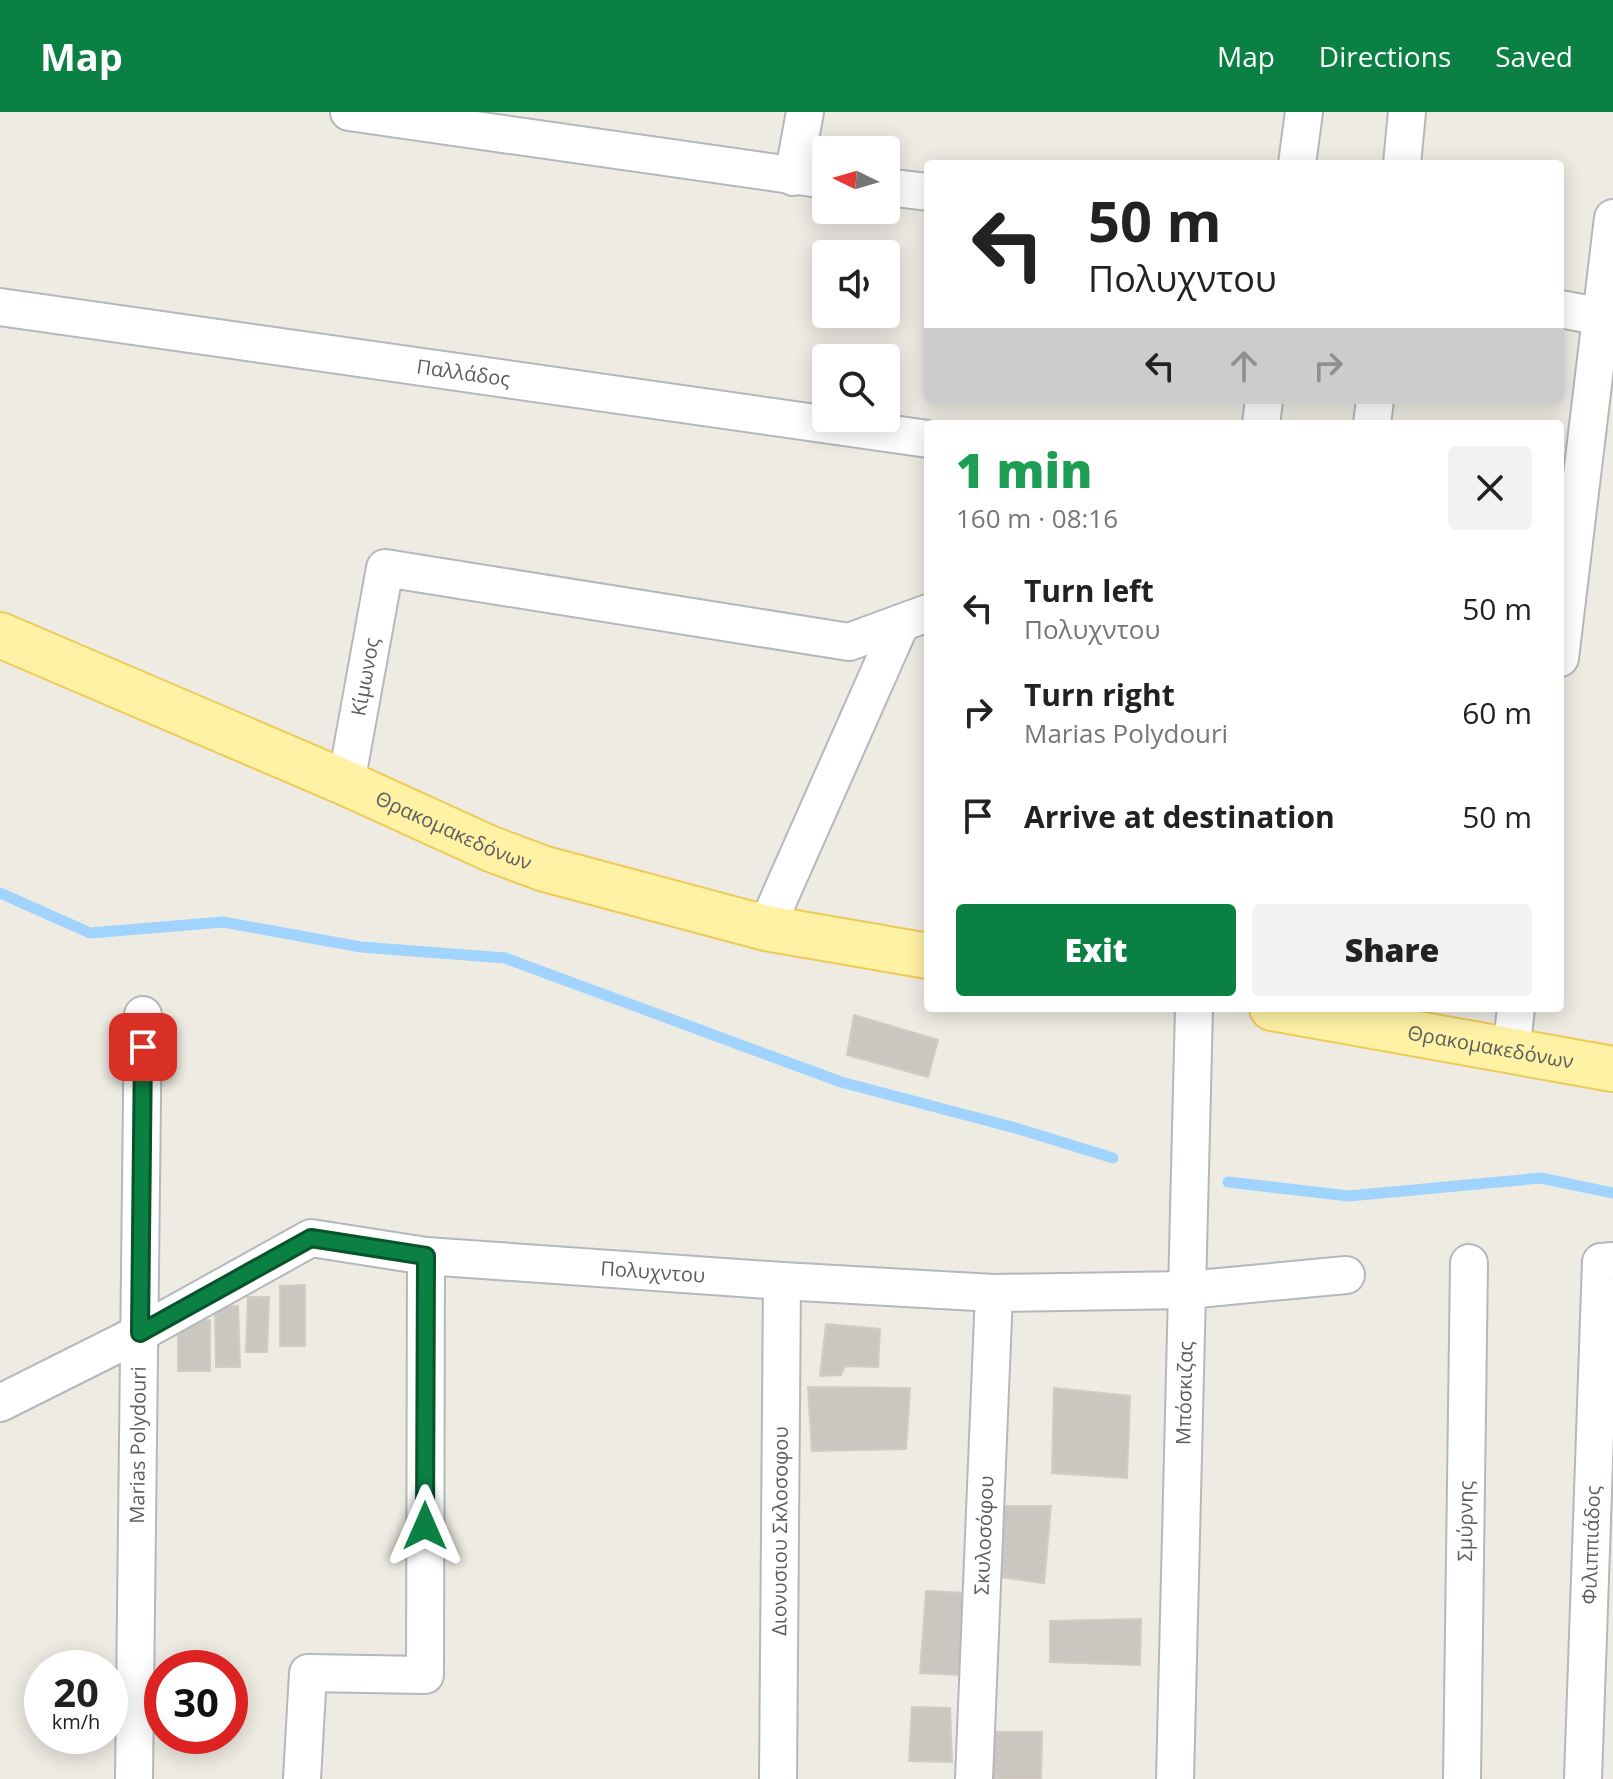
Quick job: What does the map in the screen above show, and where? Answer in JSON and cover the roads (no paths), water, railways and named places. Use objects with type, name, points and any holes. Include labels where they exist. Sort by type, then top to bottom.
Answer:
[{"type":"main road","name":"Θρακομακεδόνων","points":[[0,635],[346,783],[478,844],[545,869],[766,928],[924,955]]},
{"type":"main road","name":"Θρακομακεδόνων","points":[[1301,1012],[1613,1069]]},
{"type":"street","points":[[349,112],[810,178],[805,112]]},
{"type":"street","points":[[1298,160],[1304,112]]},
{"type":"street","points":[[1402,160],[1407,112]]},
{"type":"street","points":[[900,189],[924,192]]},
{"type":"street","points":[[1564,626],[1613,218]]},
{"type":"street","name":"Παλλάδος","points":[[0,307],[924,438]]},
{"type":"street","points":[[1564,310],[1603,317]]},
{"type":"street","name":"Κίμωνος","points":[[346,783],[385,568],[849,642],[915,618]]},
{"type":"street","points":[[766,928],[915,618]]},
{"type":"street","name":"Μπόσκιζας","points":[[1175,1779],[1194,1012]]},
{"type":"street","points":[[1511,1052],[1516,1012]]},
{"type":"street","name":"Marias Polydouri","points":[[134,1779],[143,1015]]},
{"type":"street","name":"Πολυχντου","points":[[0,1403],[140,1333],[311,1238],[426,1256],[994,1293],[1187,1290],[1346,1275]]},
{"type":"street","points":[[302,1779],[308,1673],[425,1675],[426,1256]]},
{"type":"street","name":"Φιλιππιάδος","points":[[1583,1779],[1607,1262]]},
{"type":"street","name":"Σμύρνης","points":[[1462,1779],[1469,1263]]},
{"type":"street","name":"Διονυσιου Σκλοσοφου","points":[[778,1779],[782,1281]]},
{"type":"street","name":"Σκυλοσόφου","points":[[974,1779],[994,1293]]},
{"type":"waterway","points":[[0,893],[90,933],[223,922],[361,947],[505,958],[841,1082],[1019,1129],[1113,1158]]},
{"type":"waterway","points":[[1228,1182],[1349,1196],[1541,1178],[1613,1193]]}]
